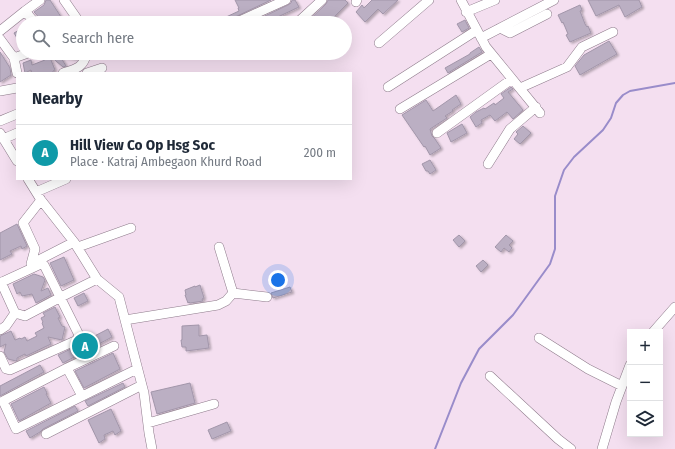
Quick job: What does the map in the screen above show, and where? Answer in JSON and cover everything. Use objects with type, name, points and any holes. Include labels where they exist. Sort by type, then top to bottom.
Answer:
[{"type":"street","points":[[19,16],[40,0]]},
{"type":"street","points":[[64,0],[75,16]]},
{"type":"street","points":[[251,16],[286,0]]},
{"type":"street","points":[[304,16],[322,0]]},
{"type":"street","points":[[380,43],[429,0]]},
{"type":"street","points":[[461,0],[466,12],[486,47],[538,110],[510,129],[488,164]]},
{"type":"street","points":[[466,12],[495,0]]},
{"type":"street","points":[[388,87],[479,34],[500,28],[554,0]]},
{"type":"street","points":[[25,11],[29,16]]},
{"type":"street","points":[[500,28],[510,32],[547,14]]},
{"type":"street","points":[[0,31],[16,18]]},
{"type":"street","points":[[520,88],[566,67],[582,47],[613,32]]},
{"type":"street","points":[[0,39],[14,58],[18,72]]},
{"type":"street","points":[[400,110],[491,54]]},
{"type":"street","points":[[66,72],[82,65],[85,60]]},
{"type":"street","points":[[90,72],[102,68]]},
{"type":"street","points":[[437,133],[512,79]]},
{"type":"street","points":[[0,91],[16,88]]},
{"type":"street","points":[[0,121],[16,114]]},
{"type":"street","points":[[16,134],[3,142],[16,160]]},
{"type":"street","points":[[29,180],[38,196],[76,244],[98,279],[119,297],[144,393],[152,449]]},
{"type":"street","points":[[31,264],[35,249],[23,223],[38,196],[64,180]]},
{"type":"street","points":[[0,282],[31,264],[76,244],[131,228]]},
{"type":"street","points":[[219,248],[233,293]]},
{"type":"street","points":[[0,282],[44,264],[61,296],[79,337],[77,340],[10,370],[6,369],[0,356]]},
{"type":"street","points":[[0,282],[15,313],[25,316],[61,296],[98,279]]},
{"type":"street","points":[[125,320],[218,305],[226,301],[233,293]]},
{"type":"street","points":[[233,293],[267,297]]},
{"type":"street","points":[[656,329],[675,307]]},
{"type":"street","points":[[0,330],[6,326],[15,313]]},
{"type":"street","points":[[539,338],[588,369],[622,386]]},
{"type":"street","points":[[114,346],[3,401],[16,429],[137,369]]},
{"type":"street","points":[[67,368],[82,396]]},
{"type":"street","points":[[602,449],[616,402],[627,373]]},
{"type":"street","points":[[490,376],[558,439],[571,449]]},
{"type":"street","points":[[46,434],[142,385]]},
{"type":"street","points":[[148,423],[214,404]]},
{"type":"building","points":[[46,0],[50,0],[60,16],[38,16],[34,12],[44,5]]},
{"type":"building","points":[[235,0],[271,0],[237,16],[228,16],[239,11]]},
{"type":"building","points":[[292,0],[295,0],[299,7],[280,16],[265,16],[288,5]]},
{"type":"building","points":[[328,0],[345,0],[348,3],[335,16],[313,16],[326,4]]},
{"type":"building","points":[[372,0],[398,0],[383,14],[378,9],[365,22],[356,12],[362,5],[364,8]]},
{"type":"building","points":[[588,0],[639,0],[642,7],[625,17],[619,5],[596,16]]},
{"type":"building","points":[[580,5],[582,10],[580,11],[585,24],[587,27],[588,26],[591,33],[570,42],[566,35],[568,34],[563,22],[562,23],[558,15]]},
{"type":"building","points":[[465,20],[469,28],[462,32],[457,24]]},
{"type":"building","points":[[609,41],[617,54],[580,75],[575,66],[584,55]]},
{"type":"building","points":[[479,47],[482,52],[448,73],[445,68],[470,54]]},
{"type":"building","points":[[0,52],[10,68],[11,75],[0,82]]},
{"type":"building","points":[[31,60],[32,65],[45,60],[51,60],[55,70],[53,72],[32,72],[31,70],[25,72],[23,63]]},
{"type":"building","points":[[55,60],[62,60],[66,66],[63,67]]},
{"type":"building","points":[[511,87],[513,89],[508,92],[523,110],[513,119],[507,112],[495,121],[490,115],[481,120],[482,123],[476,127],[470,117],[476,112],[484,108],[485,109],[494,103],[495,105],[504,98],[501,94]]},
{"type":"building","points":[[456,95],[461,104],[445,116],[447,118],[430,129],[432,136],[441,148],[430,155],[402,115],[426,100],[433,111]]},
{"type":"building","points":[[462,124],[467,133],[451,142],[447,133]]},
{"type":"building","points":[[523,126],[531,133],[520,144],[514,139],[518,134],[516,132]]},
{"type":"building","points":[[430,160],[436,170],[430,174],[426,171],[422,164]]},
{"type":"building","points":[[17,224],[27,246],[22,249],[21,246],[10,251],[12,254],[0,260],[0,233]]},
{"type":"building","points":[[459,235],[465,241],[459,247],[453,240]]},
{"type":"building","points":[[506,235],[513,241],[509,245],[512,248],[509,252],[504,248],[501,252],[495,247]]},
{"type":"building","points":[[64,257],[74,280],[61,286],[50,263]]},
{"type":"building","points":[[483,260],[488,265],[481,272],[476,266]]},
{"type":"building","points":[[34,274],[43,277],[45,280],[41,291],[48,288],[51,295],[36,303],[32,294],[22,296],[20,292],[17,294],[13,284]]},
{"type":"building","points":[[200,285],[204,298],[202,299],[203,301],[188,303],[185,290]]},
{"type":"building","points":[[290,287],[292,292],[273,298],[271,293]]},
{"type":"building","points":[[84,293],[88,301],[78,306],[74,298]]},
{"type":"building","points":[[55,307],[60,317],[58,318],[62,326],[65,327],[62,340],[48,337],[51,344],[26,356],[25,354],[17,358],[16,361],[8,359],[4,352],[6,344],[0,347],[0,336],[11,331],[15,340],[25,337],[27,341],[37,336],[35,333],[44,328],[41,318],[45,316],[43,313]]},
{"type":"building","points":[[199,325],[199,336],[207,335],[209,348],[186,351],[186,347],[182,347],[182,326]]},
{"type":"building","points":[[108,329],[112,337],[63,363],[58,355]]},
{"type":"building","points":[[113,353],[120,369],[84,388],[75,371]]},
{"type":"building","points":[[40,365],[44,372],[0,396],[0,386]]},
{"type":"building","points":[[123,383],[125,387],[88,406],[85,401]]},
{"type":"building","points":[[190,383],[195,403],[157,414],[151,392]]},
{"type":"building","points":[[44,387],[51,403],[19,421],[11,404]]},
{"type":"building","points":[[75,406],[78,411],[43,429],[30,438],[26,431]]},
{"type":"building","points":[[111,409],[121,431],[115,435],[113,431],[104,435],[105,439],[99,443],[88,420]]},
{"type":"building","points":[[227,422],[231,431],[212,439],[208,430]]},
{"type":"waterway","points":[[435,449],[461,383],[479,349],[513,315],[550,264],[555,249],[555,196],[564,170],[574,157],[603,130],[611,118],[616,103],[623,95],[630,91],[675,83]]},
{"type":"place","name":"Hill View Co Op Hsg Soc","points":[[85,346]]}]
